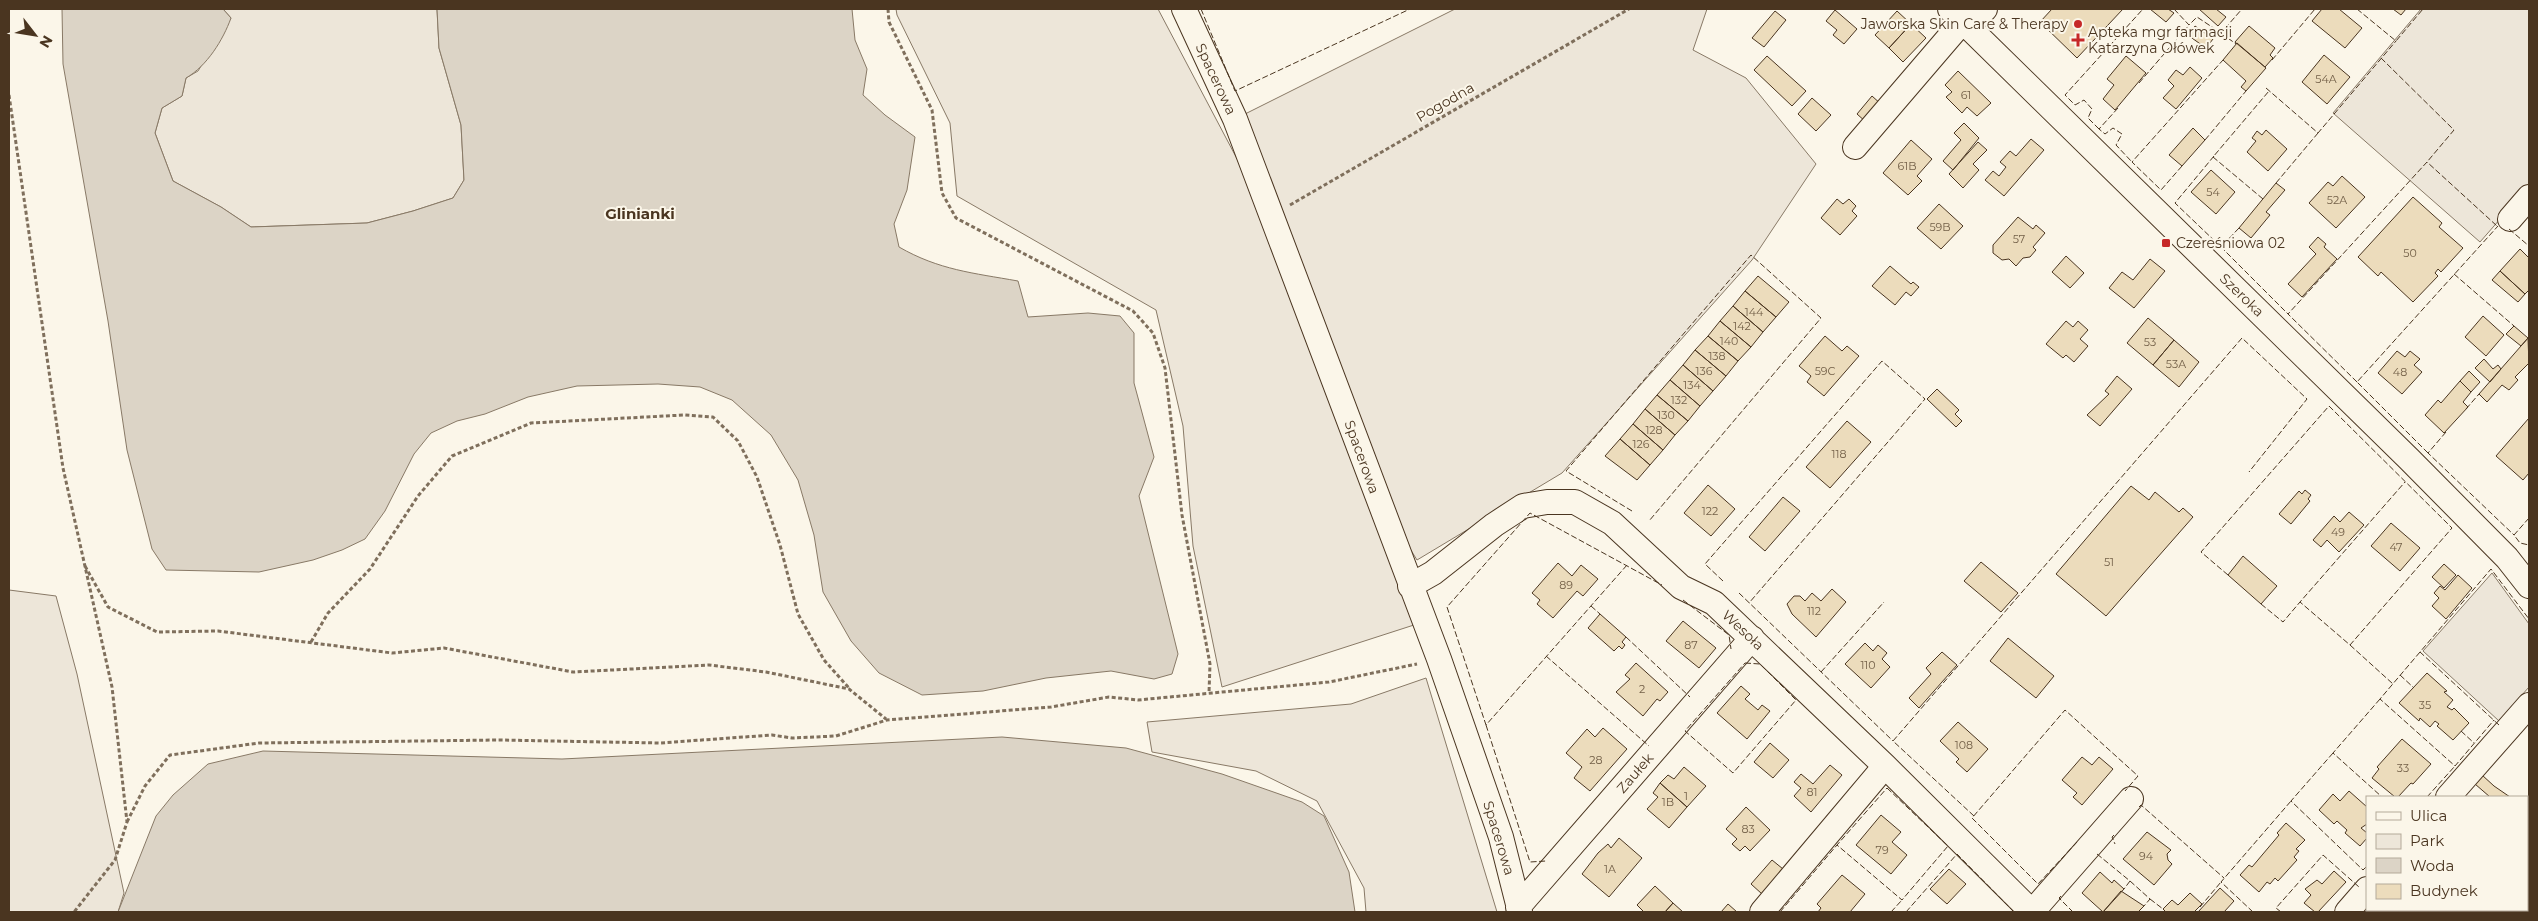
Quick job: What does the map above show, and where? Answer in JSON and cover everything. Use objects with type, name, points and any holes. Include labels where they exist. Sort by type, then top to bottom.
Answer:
[{"type":"street","name":"Spacerowa","points":[[1184,9],[1235,119],[1439,659],[1501,837],[1519,910]]},
{"type":"street","points":[[1855,147],[1961,19],[1985,9]]},
{"type":"street","name":"Szeroka","points":[[1961,19],[2410,459],[2507,558],[2529,586]]},
{"type":"street","points":[[2510,219],[2529,197]]},
{"type":"street","name":"Wesoła","points":[[1410,586],[1433,573],[1494,525],[1522,506],[1547,502],[1575,502],[1612,523],[1681,587],[1714,603],[1885,766],[2032,912]]},
{"type":"street","name":"Zaułek","points":[[1519,910],[1752,638]]},
{"type":"street","points":[[2449,796],[2529,705]]},
{"type":"street","points":[[1762,912],[1885,766]]},
{"type":"street","points":[[2032,912],[2131,799]]},
{"type":"street","points":[[2347,912],[2366,891]]},
{"type":"path","points":[[888,9],[889,22],[932,110],[942,193],[956,218],[1133,311],[1153,333],[1165,368],[1182,515],[1210,664],[1209,693]]},
{"type":"path","name":"Pogodna","points":[[1272,215],[1629,9]]},
{"type":"path","points":[[9,95],[63,468],[112,687],[127,822]]},
{"type":"path","points":[[310,642],[328,613],[370,569],[418,496],[452,456],[531,423],[684,415],[713,417],[738,441],[757,477],[780,545],[798,614],[824,660],[849,689],[887,720]]},
{"type":"path","points":[[85,566],[108,607],[157,632],[218,631],[392,653],[444,648],[573,672],[709,665],[766,672],[849,689]]},
{"type":"path","points":[[74,912],[115,860],[127,822],[145,786],[170,755],[259,743],[498,740],[660,743],[772,735],[792,738],[836,736],[887,720],[1051,706],[1109,697],[1138,700],[1329,682],[1439,659]]},
{"type":"green space","points":[[223,9],[437,9],[439,48],[461,125],[464,180],[453,198],[367,223],[251,227],[221,207],[173,181],[155,133],[162,108],[182,96],[186,78],[198,71],[231,18]]},
{"type":"green space","points":[[896,9],[1158,9],[1254,191],[1417,624],[1222,687],[1193,546],[1183,426],[1156,310],[957,196],[950,123],[897,15]]},
{"type":"green space","points":[[1455,9],[1707,9],[1693,50],[1746,78],[1816,164],[1752,260],[1562,473],[1417,560],[1396,526],[1241,116]]},
{"type":"green space","points":[[2421,9],[2529,9],[2529,186],[2480,242],[2333,113]]},
{"type":"green space","points":[[2492,573],[2529,624],[2529,687],[2499,721],[2423,651]]},
{"type":"green space","points":[[9,590],[56,596],[77,674],[124,893],[118,912],[9,912]]},
{"type":"green space","points":[[1426,678],[1497,912],[1366,912],[1364,888],[1317,801],[1256,771],[1152,752],[1147,722],[1351,704]]},
{"type":"water","points":[[62,9],[223,9],[231,18],[224,35],[207,60],[186,78],[182,96],[162,108],[155,133],[173,181],[221,207],[251,227],[367,223],[453,198],[464,180],[461,125],[439,48],[437,9],[852,9],[855,40],[867,69],[863,95],[885,115],[915,137],[907,190],[894,224],[899,247],[942,266],[1018,281],[1028,317],[1088,313],[1120,316],[1134,333],[1134,383],[1154,457],[1139,496],[1178,654],[1172,674],[1154,679],[1111,671],[1046,678],[983,691],[922,695],[879,673],[851,641],[823,592],[814,535],[798,480],[771,435],[732,400],[700,387],[658,384],[577,386],[528,397],[485,414],[457,421],[431,433],[414,454],[385,511],[365,539],[342,550],[313,560],[259,572],[166,570],[152,549],[127,450],[108,321],[63,64]]},
{"type":"water","points":[[1002,737],[1126,748],[1222,774],[1302,802],[1324,816],[1349,872],[1355,912],[118,912],[156,816],[173,795],[208,764],[263,751],[562,759]]},
{"type":"building","points":[[2052,9],[2123,9],[2077,58],[2040,22]]},
{"type":"building","points":[[2150,9],[2168,9],[2174,13],[2166,22]]},
{"type":"building","points":[[2199,9],[2216,9],[2226,17],[2218,26]]},
{"type":"building","points":[[2322,9],[2339,9],[2362,28],[2345,48],[2312,21]]},
{"type":"building","points":[[2393,9],[2406,9],[2401,15]]},
{"type":"building","points":[[1835,10],[1857,29],[1844,44],[1833,35],[1837,30],[1826,21]]},
{"type":"building","points":[[1775,11],[1786,20],[1764,47],[1752,38]]},
{"type":"building","points":[[1897,11],[1911,24],[1889,48],[1875,35]]},
{"type":"building","points":[[1911,24],[1926,38],[1903,62],[1889,48]]},
{"type":"building","points":[[2195,26],[2213,39],[2206,48],[2189,36]]},
{"type":"building","points":[[2249,26],[2275,48],[2270,55],[2273,58],[2265,67],[2235,42]]},
{"type":"building","points":[[2237,43],[2266,68],[2246,91],[2241,87],[2246,81],[2223,60]]},
{"type":"building","points":[[2324,55],[2350,77],[2327,104],[2302,82]]},
{"type":"building","points":[[1767,56],[1806,91],[1792,106],[1754,70]]},
{"type":"building","points":[[2126,56],[2146,73],[2115,110],[2103,99],[2114,85],[2107,79]]},
{"type":"building","points":[[2190,67],[2202,78],[2176,109],[2163,98],[2174,86],[2168,80],[2176,70],[2183,75]]},
{"type":"building","points":[[1958,71],[1991,103],[1977,116],[1967,107],[1962,113],[1946,97],[1952,92],[1945,85]]},
{"type":"building","points":[[1872,96],[1882,105],[1866,122],[1857,114]]},
{"type":"building","points":[[1812,98],[1831,115],[1816,131],[1798,114]]},
{"type":"building","points":[[1964,123],[1979,138],[1953,170],[1943,161],[1961,140],[1954,133]]},
{"type":"building","points":[[2193,128],[2205,140],[2182,166],[2169,155]]},
{"type":"building","points":[[2266,130],[2287,149],[2268,171],[2247,152],[2256,141],[2252,138],[2257,131],[2262,135]]},
{"type":"building","points":[[2031,139],[2044,150],[2004,196],[1985,180],[1993,171],[1999,176],[2006,167],[2000,162],[2010,151],[2016,156]]},
{"type":"building","points":[[1911,140],[1932,159],[1917,176],[1922,181],[1908,195],[1883,173]]},
{"type":"building","points":[[1978,142],[1987,150],[1973,164],[1979,170],[1963,188],[1949,174]]},
{"type":"building","points":[[2211,170],[2235,192],[2216,214],[2191,192]]},
{"type":"building","points":[[2342,176],[2365,197],[2336,228],[2309,203],[2328,182],[2333,186]]},
{"type":"building","points":[[2276,183],[2285,190],[2266,212],[2270,215],[2251,238],[2239,228]]},
{"type":"building","points":[[2413,197],[2442,223],[2439,227],[2463,248],[2441,272],[2438,269],[2435,273],[2438,276],[2413,302],[2381,272],[2378,276],[2358,257]]},
{"type":"building","points":[[1837,199],[1843,204],[1849,199],[1856,206],[1852,211],[1857,216],[1840,235],[1821,218]]},
{"type":"building","points":[[1939,204],[1963,226],[1941,249],[1917,228]]},
{"type":"building","points":[[2018,217],[2033,229],[2036,225],[2045,233],[2033,247],[2036,250],[2030,257],[2023,258],[2016,266],[2009,259],[2002,260],[1993,253],[1993,245]]},
{"type":"building","points":[[2318,237],[2326,244],[2324,247],[2337,259],[2302,297],[2288,284],[2316,254],[2309,247]]},
{"type":"building","points":[[2520,249],[2529,258],[2529,290],[2525,294],[2500,271]]},
{"type":"building","points":[[2066,256],[2084,273],[2070,288],[2052,272]]},
{"type":"building","points":[[2150,259],[2165,271],[2134,308],[2109,288],[2122,272],[2133,280]]},
{"type":"building","points":[[1890,266],[1911,284],[1913,282],[1919,287],[1911,296],[1906,292],[1895,305],[1872,286]]},
{"type":"building","points":[[2500,271],[2525,294],[2518,302],[2492,280]]},
{"type":"building","points":[[1758,276],[1789,302],[1776,317],[1745,291]]},
{"type":"building","points":[[1745,291],[1776,317],[1763,332],[1733,306]]},
{"type":"building","points":[[1733,306],[1763,332],[1751,347],[1720,321]]},
{"type":"building","points":[[2483,316],[2504,335],[2486,356],[2465,337]]},
{"type":"building","points":[[2148,318],[2174,340],[2153,365],[2127,343]]},
{"type":"building","points":[[1720,321],[1751,347],[1738,361],[1708,336]]},
{"type":"building","points":[[2066,321],[2073,327],[2078,321],[2088,330],[2080,339],[2088,346],[2074,362],[2066,355],[2063,358],[2046,344]]},
{"type":"building","points":[[2514,326],[2528,338],[2521,346],[2506,334]]},
{"type":"building","points":[[1708,336],[1738,361],[1726,376],[1695,350]]},
{"type":"building","points":[[1825,336],[1842,351],[1847,346],[1859,356],[1824,396],[1807,382],[1811,376],[1799,366]]},
{"type":"building","points":[[2528,338],[2529,365],[2515,377],[2518,380],[2509,390],[2502,385],[2487,402],[2479,394]]},
{"type":"building","points":[[2174,340],[2199,362],[2179,387],[2153,365]]},
{"type":"building","points":[[1695,350],[1726,376],[1713,391],[1683,365]]},
{"type":"building","points":[[2397,351],[2405,357],[2410,351],[2420,359],[2414,365],[2422,372],[2402,394],[2378,373]]},
{"type":"building","points":[[2484,359],[2493,369],[2498,365],[2501,369],[2490,382],[2475,368]]},
{"type":"building","points":[[1683,365],[1713,391],[1700,406],[1670,380]]},
{"type":"building","points":[[2469,371],[2480,382],[2471,392],[2460,381]]},
{"type":"building","points":[[2117,376],[2132,389],[2100,426],[2087,415],[2109,394],[2105,391]]},
{"type":"building","points":[[1670,380],[1700,406],[1688,421],[1657,395]]},
{"type":"building","points":[[2460,381],[2471,392],[2463,402],[2468,407],[2444,433],[2425,415],[2438,400],[2441,403]]},
{"type":"building","points":[[1937,389],[1959,410],[1955,414],[1962,421],[1956,427],[1927,399]]},
{"type":"building","points":[[1657,395],[1688,421],[1675,435],[1645,409]]},
{"type":"building","points":[[1645,409],[1675,435],[1663,450],[1633,424]]},
{"type":"building","points":[[2529,418],[2529,473],[2523,480],[2496,456]]},
{"type":"building","points":[[1847,421],[1871,442],[1830,488],[1806,467]]},
{"type":"building","points":[[1633,424],[1663,450],[1650,465],[1620,439]]},
{"type":"building","points":[[1620,439],[1650,465],[1637,480],[1605,456]]},
{"type":"building","points":[[1708,485],[1735,509],[1711,536],[1684,513]]},
{"type":"building","points":[[2131,486],[2149,500],[2155,492],[2179,512],[2183,508],[2193,517],[2106,616],[2056,574]]},
{"type":"building","points":[[2305,490],[2311,495],[2308,499],[2310,501],[2291,524],[2279,514],[2299,491],[2302,494]]},
{"type":"building","points":[[1783,497],[1800,511],[1765,551],[1749,537]]},
{"type":"building","points":[[2349,512],[2364,525],[2339,552],[2327,540],[2321,547],[2313,540],[2334,516],[2340,522]]},
{"type":"building","points":[[2391,523],[2420,548],[2400,571],[2371,546]]},
{"type":"building","points":[[2243,556],[2277,586],[2261,604],[2228,575]]},
{"type":"building","points":[[1981,562],[2018,593],[2001,612],[1964,581]]},
{"type":"building","points":[[1558,563],[1572,576],[1581,565],[1598,579],[1583,596],[1577,591],[1553,618],[1537,604],[1540,600],[1532,593]]},
{"type":"building","points":[[2444,564],[2456,575],[2444,588],[2432,577]]},
{"type":"building","points":[[2458,575],[2472,588],[2446,619],[2432,606],[2439,598],[2434,593],[2440,586],[2445,590]]},
{"type":"building","points":[[1832,589],[1846,602],[1816,637],[1792,614],[1787,604],[1794,596],[1800,596],[1805,601],[1812,593],[1821,601]]},
{"type":"building","points":[[1600,614],[1626,637],[1622,642],[1625,645],[1622,649],[1619,646],[1614,651],[1588,628]]},
{"type":"building","points":[[1683,621],[1716,648],[1699,668],[1666,641]]},
{"type":"building","points":[[2008,638],[2054,676],[2036,698],[1990,661]]},
{"type":"building","points":[[1865,643],[1873,651],[1878,645],[1887,653],[1882,659],[1890,667],[1871,688],[1845,664]]},
{"type":"building","points":[[1942,652],[1957,665],[1919,708],[1909,698],[1931,674],[1926,668]]},
{"type":"building","points":[[1636,663],[1668,692],[1660,701],[1657,699],[1643,716],[1616,692],[1630,679],[1625,675]]},
{"type":"building","points":[[2427,673],[2447,691],[2444,692],[2453,700],[2447,707],[2452,710],[2454,708],[2469,723],[2453,740],[2437,726],[2439,724],[2435,721],[2430,727],[2420,718],[2419,721],[2399,703]]},
{"type":"building","points":[[1741,686],[1750,694],[1745,699],[1758,710],[1762,705],[1770,711],[1747,739],[1717,713]]},
{"type":"building","points":[[1958,722],[1988,749],[1967,772],[1956,762],[1959,759],[1940,741]]},
{"type":"building","points":[[1603,728],[1627,749],[1590,791],[1574,778],[1582,767],[1566,753],[1587,729],[1595,737]]},
{"type":"building","points":[[2402,739],[2431,764],[2399,796],[2394,796],[2372,778],[2379,769],[2377,767]]},
{"type":"building","points":[[1770,743],[1789,760],[1773,778],[1754,762]]},
{"type":"building","points":[[2082,757],[2092,765],[2099,757],[2113,769],[2082,805],[2073,797],[2077,793],[2062,780]]},
{"type":"building","points":[[1830,765],[1842,775],[1811,812],[1794,796],[1801,788],[1794,782],[1801,774],[1813,784]]},
{"type":"building","points":[[1684,767],[1706,786],[1687,807],[1660,783],[1668,775],[1674,779]]},
{"type":"building","points":[[2482,775],[2509,796],[2489,796],[2475,784]]},
{"type":"building","points":[[1660,783],[1687,807],[1669,828],[1647,809],[1658,797],[1653,793]]},
{"type":"building","points":[[2349,791],[2366,806],[2366,825],[2361,828],[2366,832],[2366,839],[2360,846],[2345,833],[2347,830],[2337,821],[2334,824],[2319,810],[2333,794],[2340,801]]},
{"type":"building","points":[[1746,807],[1770,830],[1750,851],[1745,846],[1740,851],[1732,844],[1737,839],[1726,829]]},
{"type":"building","points":[[1881,815],[1901,832],[1892,842],[1907,855],[1891,874],[1856,845]]},
{"type":"building","points":[[2286,823],[2305,840],[2296,849],[2299,851],[2294,857],[2297,860],[2278,881],[2275,878],[2270,884],[2267,882],[2259,892],[2240,875],[2249,865],[2252,867],[2279,835],[2277,833]]},
{"type":"building","points":[[2147,832],[2171,850],[2167,854],[2168,860],[2172,864],[2154,885],[2123,859]]},
{"type":"building","points":[[1619,838],[1642,858],[1609,897],[1582,874],[1598,853],[1608,844],[1611,848]]},
{"type":"building","points":[[1772,860],[1783,869],[1762,894],[1751,884]]},
{"type":"building","points":[[1949,869],[1966,884],[1947,904],[1930,889]]},
{"type":"building","points":[[2334,871],[2346,882],[2318,912],[2315,912],[2304,903],[2311,895],[2305,889],[2317,880],[2322,884]]},
{"type":"building","points":[[2100,872],[2112,883],[2114,880],[2124,889],[2103,912],[2082,893]]},
{"type":"building","points":[[1842,875],[1865,894],[1850,912],[1818,912],[1821,908],[1817,904]]},
{"type":"building","points":[[1655,886],[1673,903],[1665,912],[1644,912],[1637,905]]},
{"type":"building","points":[[2220,888],[2234,901],[2224,912],[2198,912]]},
{"type":"building","points":[[2121,891],[2144,906],[2138,912],[2103,912]]},
{"type":"building","points":[[2190,893],[2202,904],[2194,912],[2166,912],[2163,909],[2172,900],[2178,905]]},
{"type":"building","points":[[1673,903],[1683,912],[1665,912]]},
{"type":"building","points":[[1728,904],[1737,912],[1721,912]]},
{"type":"building","points":[[2475,911],[2492,911],[2490,912]]},
{"type":"fence","points":[[1201,9],[1235,91],[1410,9]]},
{"type":"fence","points":[[2099,129],[2088,118],[2092,109],[2084,100],[2075,105],[2065,95],[2143,9]]},
{"type":"fence","points":[[2174,9],[2189,25],[2197,17],[2221,33],[2242,9]]},
{"type":"fence","points":[[2272,60],[2315,9]]},
{"type":"fence","points":[[2357,9],[2396,41],[2423,9]]},
{"type":"fence","points":[[2139,83],[2189,25]]},
{"type":"fence","points":[[2221,33],[2236,44]]},
{"type":"fence","points":[[2266,88],[2318,133],[2396,41]]},
{"type":"fence","points":[[2381,58],[2454,130],[2427,162]]},
{"type":"fence","points":[[2182,166],[2161,190],[2132,162],[2223,60]]},
{"type":"fence","points":[[2205,140],[2246,91]]},
{"type":"fence","points":[[2263,199],[2213,157],[2269,91]]},
{"type":"fence","points":[[2118,108],[2099,129],[2105,134],[2113,128],[2122,134],[2116,145],[2132,162]]},
{"type":"fence","points":[[2276,183],[2318,133]]},
{"type":"fence","points":[[2214,156],[2175,203],[2221,247]]},
{"type":"fence","points":[[2357,382],[2288,314],[2427,162],[2497,226]]},
{"type":"fence","points":[[2428,453],[2357,382],[2498,226]]},
{"type":"fence","points":[[2239,228],[2221,247],[2288,314]]},
{"type":"fence","points":[[2509,229],[2529,246]]},
{"type":"fence","points":[[1632,511],[1566,471],[1751,255],[1821,318],[1649,521]]},
{"type":"fence","points":[[2454,274],[2514,326]]},
{"type":"fence","points":[[1974,816],[1893,741],[2242,338],[2307,399],[2249,472]]},
{"type":"fence","points":[[1723,581],[1705,564],[1882,361],[1925,399],[1749,603]]},
{"type":"fence","points":[[2466,409],[2479,394]]},
{"type":"fence","points":[[2228,575],[2201,552],[2329,406],[2452,528],[2350,645],[2300,602],[2405,482]]},
{"type":"fence","points":[[2446,432],[2428,453],[2514,535]]},
{"type":"fence","points":[[1627,565],[1486,725],[1447,607],[1530,513],[1662,585]]},
{"type":"fence","points":[[2529,518],[2514,535],[2520,543],[2529,545]]},
{"type":"fence","points":[[2499,725],[2420,652],[2491,569],[2529,619]]},
{"type":"fence","points":[[1739,593],[1893,741]]},
{"type":"fence","points":[[1683,600],[1729,635],[1731,649]]},
{"type":"fence","points":[[1821,672],[1884,602]]},
{"type":"fence","points":[[2261,604],[2283,622],[2300,602]]},
{"type":"fence","points":[[1591,606],[1600,614]]},
{"type":"fence","points":[[1626,637],[1690,697]]},
{"type":"fence","points":[[2350,645],[2393,684]]},
{"type":"fence","points":[[2420,652],[2380,699],[2455,766],[2494,720]]},
{"type":"fence","points":[[1546,656],[1649,746]]},
{"type":"fence","points":[[1745,663],[1760,664],[1796,700],[1733,773],[1685,731],[1745,663]]},
{"type":"fence","points":[[2400,675],[2414,688]]},
{"type":"fence","points":[[2380,699],[2333,753],[2381,796]]},
{"type":"fence","points":[[2077,842],[2038,884],[1972,818],[2065,710],[2138,776],[2125,791]]},
{"type":"fence","points":[[1486,725],[1530,862],[1546,861]]},
{"type":"fence","points":[[2461,731],[2474,743]]},
{"type":"fence","points":[[2333,753],[2291,801],[2363,870],[2366,867]]},
{"type":"fence","points":[[2428,796],[2455,766]]},
{"type":"fence","points":[[1887,788],[1948,846],[1902,900],[1837,845],[1887,788]]},
{"type":"fence","points":[[2253,912],[2221,882],[2291,801]]},
{"type":"fence","points":[[2139,807],[2141,805],[2224,878]]},
{"type":"fence","points":[[2114,835],[2112,837],[2115,844]]},
{"type":"fence","points":[[1780,912],[1837,845]]},
{"type":"fence","points":[[1906,912],[1957,854],[2014,912]]},
{"type":"fence","points":[[2097,854],[2130,881],[2124,889]]},
{"type":"fence","points":[[2281,912],[2276,908],[2323,855],[2359,887]]},
{"type":"fence","points":[[2130,881],[2150,899],[2144,906]]},
{"type":"fence","points":[[2200,907],[2221,882]]},
{"type":"fence","points":[[2061,896],[2059,898],[2073,912]]},
{"type":"fence","points":[[2150,899],[2163,909]]},
{"type":"fence","points":[[1891,912],[1902,900]]},
{"type":"place","name":"Jaworska Skin Care & Therapy","points":[[2078,24]]},
{"type":"place","name":"Apteka mgr farmacji Katarzyna Ołówek","points":[[2078,40]]},
{"type":"place","name":"Czereśniowa 02","points":[[2166,243]]},
{"type":"district","name":"Glinianki","points":[[640,213]]}]
